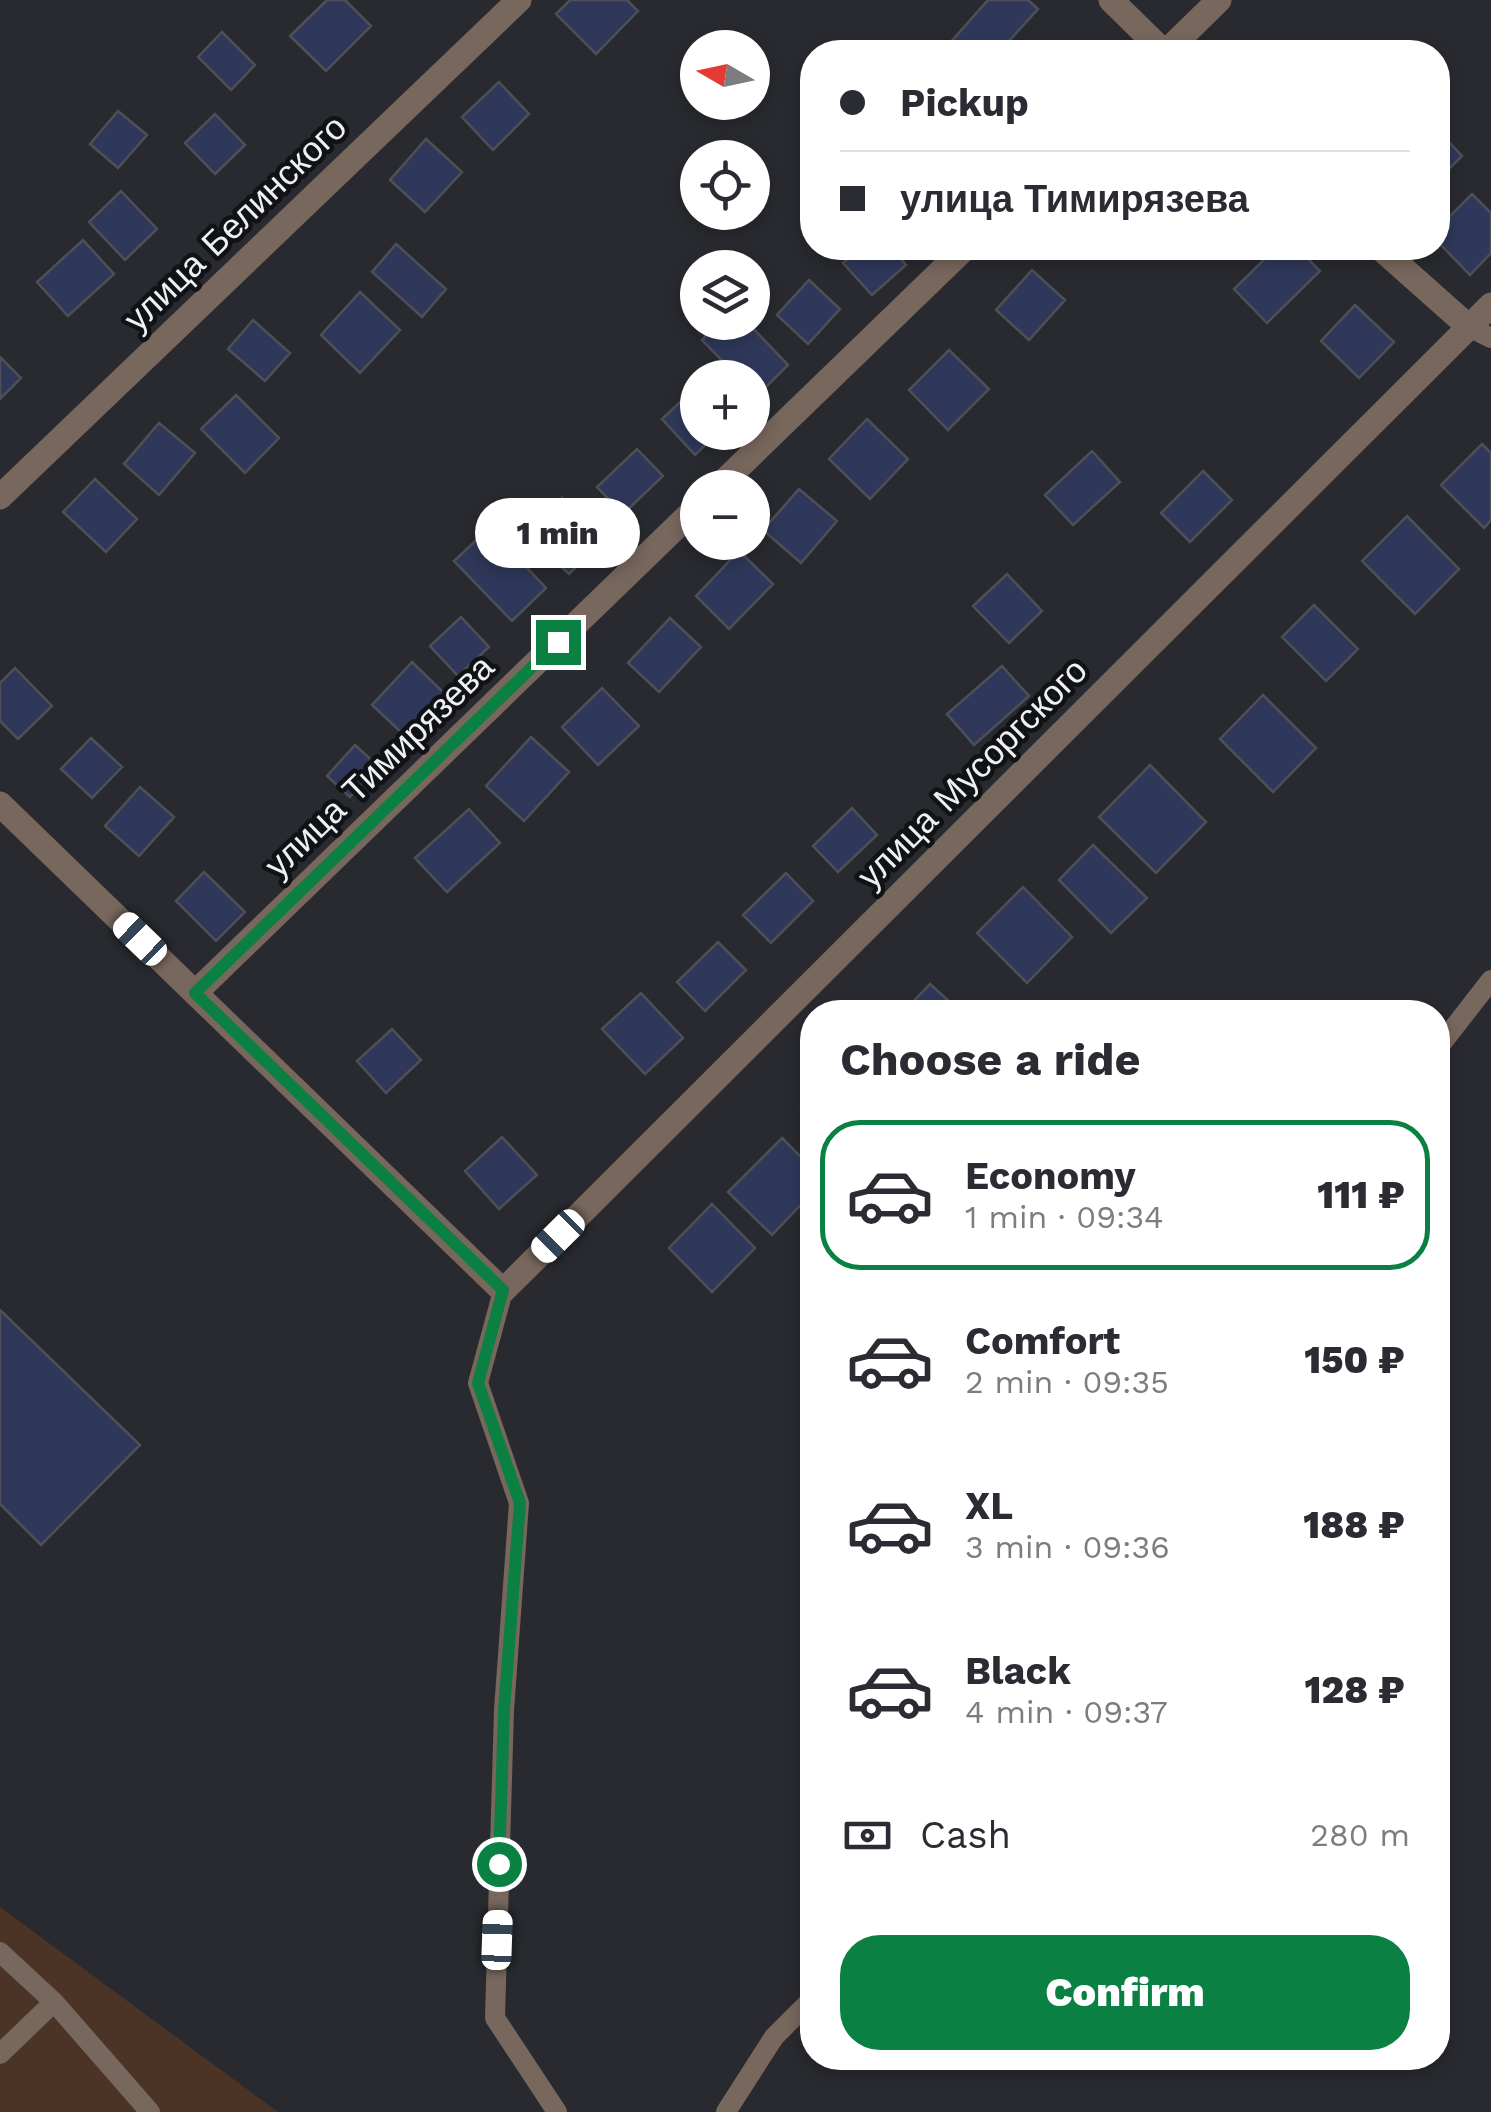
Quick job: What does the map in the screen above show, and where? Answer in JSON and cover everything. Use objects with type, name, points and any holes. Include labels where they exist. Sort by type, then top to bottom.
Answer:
[{"type":"street","name":"улица Белинского","points":[[0,497],[519,0]]},
{"type":"street","points":[[1111,0],[1153,40]]},
{"type":"street","points":[[1177,40],[1219,0]]},
{"type":"street","points":[[736,470],[952,260]]},
{"type":"street","points":[[1394,260],[1480,333]]},
{"type":"street","name":"улица Мусоргского","points":[[503,1290],[1480,333],[1491,305]]},
{"type":"street","name":"улица Тимирязева","points":[[195,993],[680,523]]},
{"type":"street","points":[[0,804],[503,1290]]},
{"type":"lane","points":[[1450,1033],[1491,980]]},
{"type":"lane","points":[[503,1290],[478,1383],[520,1503],[504,1710],[494,2018],[557,2112]]},
{"type":"lane","points":[[0,1952],[54,2002],[150,2112]]},
{"type":"lane","points":[[0,2054],[54,2002]]},
{"type":"lane","points":[[726,2112],[774,2037],[800,2010]]},
{"type":"shaded area","points":[[0,1907],[278,2112],[0,2112]]},
{"type":"building","points":[[327,0],[345,0],[371,26],[326,71],[290,36]]},
{"type":"building","points":[[570,0],[627,0],[638,11],[596,54],[556,14]]},
{"type":"building","points":[[988,0],[1028,0],[1038,9],[1010,40],[952,40]]},
{"type":"building","points":[[222,32],[255,65],[231,90],[198,57]]},
{"type":"building","points":[[499,82],[529,114],[493,150],[462,117]]},
{"type":"building","points":[[118,111],[147,135],[118,168],[90,144]]},
{"type":"building","points":[[215,114],[245,145],[215,174],[185,143]]},
{"type":"building","points":[[426,139],[462,172],[425,212],[390,180]]},
{"type":"building","points":[[1450,143],[1462,156],[1450,168]]},
{"type":"building","points":[[121,191],[157,229],[125,260],[89,222]]},
{"type":"building","points":[[1472,194],[1491,213],[1491,253],[1470,275],[1450,254],[1450,216]]},
{"type":"building","points":[[83,240],[114,274],[68,316],[37,282]]},
{"type":"building","points":[[396,244],[446,289],[422,317],[372,272]]},
{"type":"building","points":[[902,260],[906,265],[872,295],[843,263]]},
{"type":"building","points":[[1264,260],[1309,260],[1320,271],[1267,323],[1234,289]]},
{"type":"building","points":[[1032,270],[1065,300],[1029,340],[996,310]]},
{"type":"building","points":[[809,280],[840,309],[808,344],[777,315]]},
{"type":"building","points":[[360,292],[400,330],[360,373],[321,335]]},
{"type":"building","points":[[1355,305],[1394,342],[1359,378],[1321,341]]},
{"type":"building","points":[[253,320],[290,353],[265,381],[228,349]]},
{"type":"building","points":[[702,340],[764,340],[788,365],[770,383],[770,360],[721,360]]},
{"type":"building","points":[[949,350],[989,389],[948,430],[909,390]]},
{"type":"building","points":[[0,357],[21,378],[0,399]]},
{"type":"building","points":[[236,395],[279,438],[245,473],[201,429]]},
{"type":"building","points":[[680,402],[680,439],[662,419]]},
{"type":"building","points":[[867,419],[908,459],[870,499],[829,459]]},
{"type":"building","points":[[159,423],[195,453],[159,495],[124,464]]},
{"type":"building","points":[[1482,444],[1491,453],[1491,520],[1484,528],[1441,485]]},
{"type":"building","points":[[637,449],[663,476],[623,514],[597,487]]},
{"type":"building","points":[[1092,451],[1120,482],[1073,525],[1045,495]]},
{"type":"building","points":[[1203,471],[1232,500],[1190,542],[1161,513]]},
{"type":"building","points":[[95,479],[137,519],[106,552],[63,512]]},
{"type":"building","points":[[799,489],[837,521],[801,563],[770,536],[770,522]]},
{"type":"building","points":[[562,498],[604,539],[569,574],[527,534]]},
{"type":"building","points":[[1407,516],[1459,569],[1415,614],[1362,561]]},
{"type":"building","points":[[489,528],[546,588],[512,621],[454,561]]},
{"type":"building","points":[[730,560],[748,560],[773,584],[729,629],[696,596]]},
{"type":"building","points":[[1007,574],[1042,611],[1009,643],[973,606]]},
{"type":"building","points":[[1314,605],[1358,649],[1326,681],[1282,637]]},
{"type":"building","points":[[461,617],[489,647],[458,676],[430,646]]},
{"type":"building","points":[[670,618],[701,647],[659,692],[628,663]]},
{"type":"building","points":[[412,662],[445,694],[405,736],[372,705]]},
{"type":"building","points":[[1002,666],[1029,696],[974,745],[947,714]]},
{"type":"building","points":[[15,668],[52,706],[18,739],[0,721],[0,683]]},
{"type":"building","points":[[602,688],[639,726],[598,765],[562,727]]},
{"type":"building","points":[[1263,695],[1316,748],[1273,792],[1220,739]]},
{"type":"building","points":[[531,737],[569,772],[524,821],[486,786]]},
{"type":"building","points":[[91,738],[122,767],[92,798],[61,769]]},
{"type":"building","points":[[355,745],[378,766],[350,797],[327,776]]},
{"type":"building","points":[[1150,765],[1206,822],[1156,873],[1099,817]]},
{"type":"building","points":[[140,787],[174,817],[139,856],[105,826]]},
{"type":"building","points":[[852,808],[877,835],[838,872],[813,846]]},
{"type":"building","points":[[469,809],[500,843],[447,892],[415,858]]},
{"type":"building","points":[[1093,845],[1147,898],[1111,933],[1059,880]]},
{"type":"building","points":[[204,872],[245,912],[216,941],[176,901]]},
{"type":"building","points":[[786,873],[813,901],[771,943],[743,915]]},
{"type":"building","points":[[1023,887],[1072,937],[1027,983],[977,933]]},
{"type":"building","points":[[718,942],[746,970],[705,1011],[677,982]]},
{"type":"building","points":[[930,984],[948,1000],[915,1000]]},
{"type":"building","points":[[641,993],[683,1038],[645,1074],[602,1029]]},
{"type":"building","points":[[392,1029],[421,1060],[386,1093],[357,1061]]},
{"type":"building","points":[[502,1137],[537,1175],[499,1209],[465,1171]]},
{"type":"building","points":[[782,1138],[800,1156],[800,1206],[772,1235],[728,1192]]},
{"type":"building","points":[[712,1204],[755,1248],[712,1292],[669,1248]]},
{"type":"building","points":[[0,1310],[140,1445],[41,1545],[0,1504]]},
{"type":"route","points":[[499,1864],[504,1710],[520,1503],[478,1383],[503,1290],[195,993],[558,642]]}]
